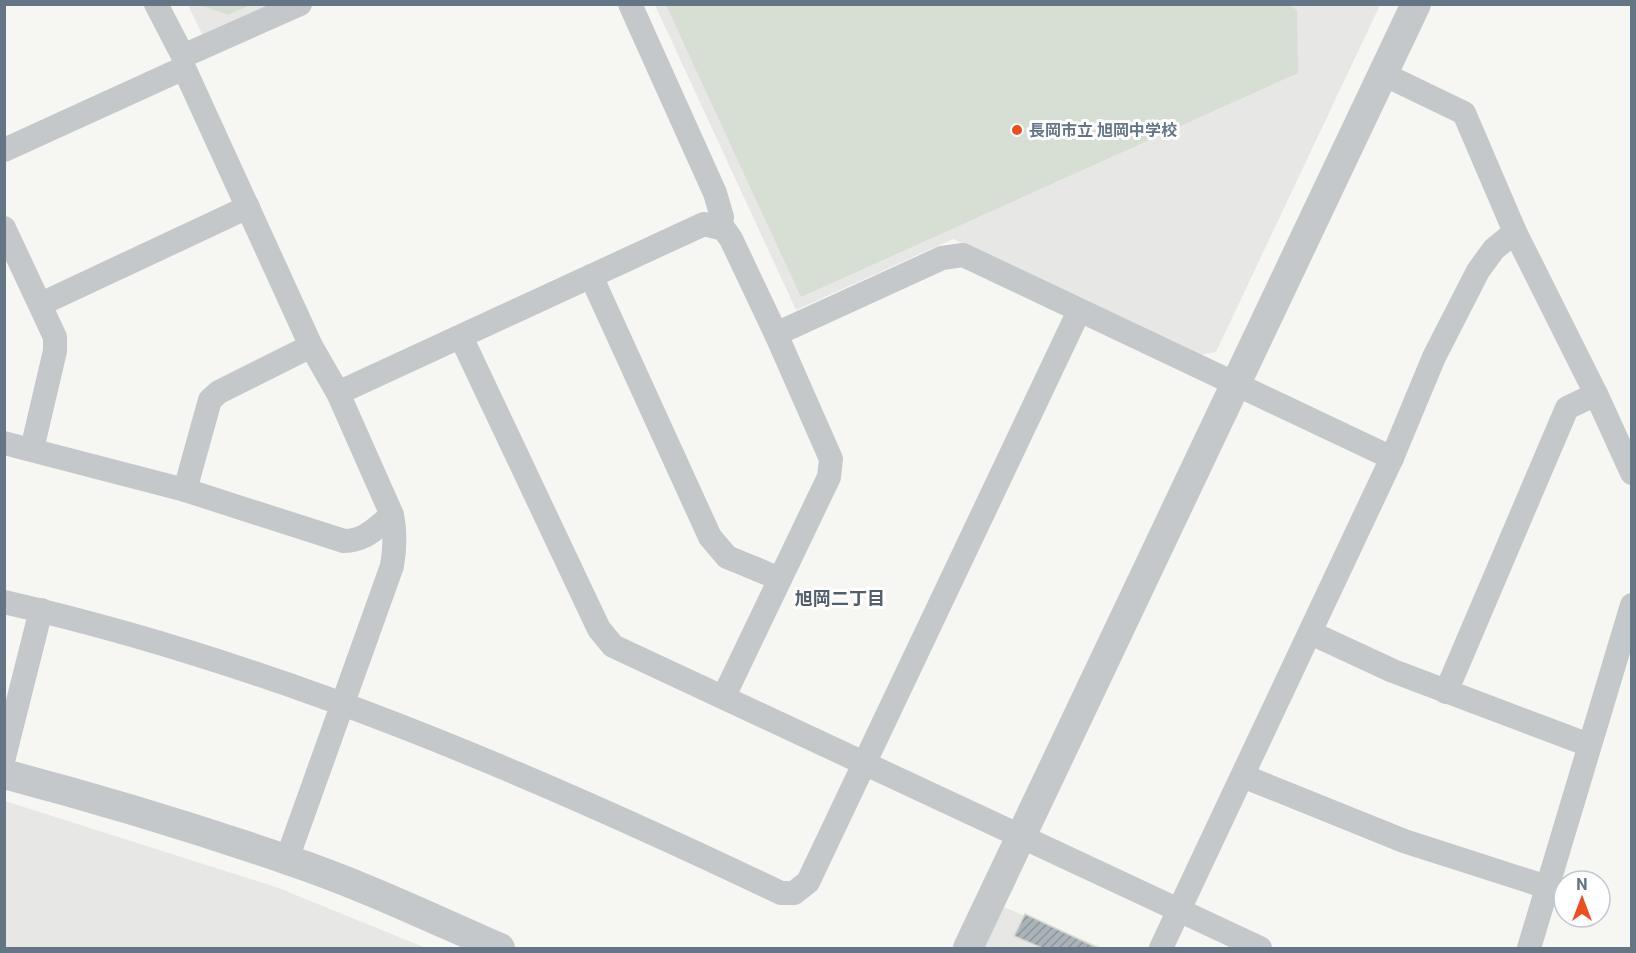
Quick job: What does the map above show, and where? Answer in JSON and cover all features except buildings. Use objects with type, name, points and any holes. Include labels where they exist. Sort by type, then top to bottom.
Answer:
[{"type":"street","points":[[156,4],[311,346],[338,393],[392,515],[395,530],[392,566],[287,859]]},
{"type":"street","points":[[4,150],[300,4]]},
{"type":"street","points":[[630,4],[715,193],[722,217],[719,227]]},
{"type":"street","points":[[969,948],[1233,385],[1416,4]]},
{"type":"street","points":[[1383,74],[1464,113],[1515,232],[1596,394],[1632,473]]},
{"type":"street","points":[[41,304],[248,207]]},
{"type":"street","points":[[338,393],[704,224],[719,227],[730,239],[776,334],[831,459],[831,469],[724,696]]},
{"type":"street","points":[[4,228],[55,337],[55,351],[33,449]]},
{"type":"street","points":[[1161,948],[1392,458],[1434,357],[1478,271],[1494,249],[1515,232]]},
{"type":"street","points":[[776,334],[942,258],[963,255],[1233,385],[1392,458]]},
{"type":"street","points":[[591,276],[710,537],[727,557],[780,579]]},
{"type":"street","points":[[4,602],[168,645],[343,702],[538,781],[782,894],[794,893],[808,882],[1079,311]]},
{"type":"street","points":[[461,337],[606,640],[1260,948]]},
{"type":"street","points":[[185,489],[210,400],[219,392],[311,346]]},
{"type":"street","points":[[1446,692],[1567,408],[1596,394]]},
{"type":"street","points":[[4,443],[185,489],[344,541],[356,541],[368,536],[392,515]]},
{"type":"street","points":[[1529,948],[1632,605]]},
{"type":"street","points":[[4,757],[41,610]]},
{"type":"street","points":[[1311,633],[1393,671],[1589,745]]},
{"type":"street","points":[[4,774],[93,798],[287,859],[419,912],[500,948]]},
{"type":"street","points":[[1243,776],[1404,841],[1547,887]]},
{"type":"shaded area","points":[[188,5],[270,5],[203,36]]},
{"type":"shaded area","points":[[200,5],[250,5],[228,15]]},
{"type":"shaded area","name":"長岡市立 旭岡中学校","points":[[655,5],[1380,5],[1216,352],[1200,355],[953,239],[796,310]]},
{"type":"shaded area","name":"長岡市立 旭岡中学校","points":[[666,5],[1289,5],[1297,10],[1298,73],[801,297]]},
{"type":"shaded area","points":[[5,801],[276,887],[426,948],[5,948]]},
{"type":"shaded area","points":[[1001,906],[1103,948],[982,948]]},
{"type":"place","name":"長岡市立 旭岡中学校","points":[[1017,130]]},
{"type":"district","name":"旭岡二丁目","points":[[840,599]]}]
